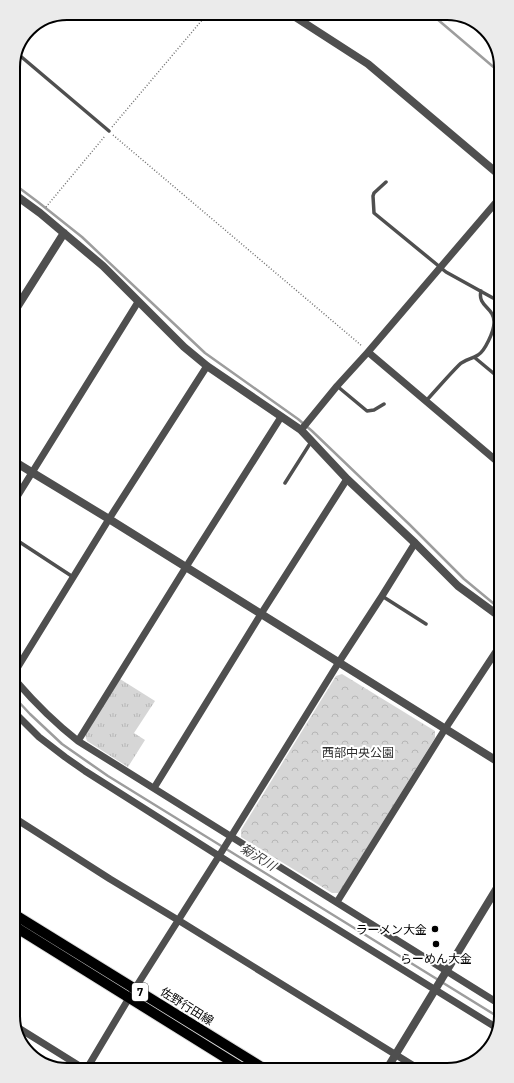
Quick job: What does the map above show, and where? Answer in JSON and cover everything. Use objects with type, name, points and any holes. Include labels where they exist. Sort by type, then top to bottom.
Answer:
[{"type":"main road","name":"佐野行田線","points":[[20,918],[255,1063]]},
{"type":"main road","name":"佐野行田線","points":[[20,930],[234,1063]]},
{"type":"street","points":[[301,20],[368,64],[494,170]]},
{"type":"street","points":[[20,198],[40,213],[103,266],[184,347],[207,366],[301,430],[347,479],[458,586],[494,612]]},
{"type":"street","points":[[301,430],[336,386],[368,352],[494,205]]},
{"type":"street","points":[[20,303],[64,233]]},
{"type":"street","points":[[20,492],[138,302]]},
{"type":"street","points":[[368,352],[494,459]]},
{"type":"street","points":[[20,663],[109,519],[207,366]]},
{"type":"street","points":[[78,741],[281,416]]},
{"type":"street","points":[[20,465],[109,519],[494,759]]},
{"type":"street","points":[[154,788],[261,614],[347,479]]},
{"type":"street","points":[[90,1063],[129,998],[221,854],[339,662],[415,543]]},
{"type":"street","points":[[337,902],[445,729],[494,655]]},
{"type":"street","points":[[20,685],[63,730],[78,741],[154,788],[230,838],[337,902],[494,1000]]},
{"type":"street","points":[[20,718],[39,737],[64,757],[493,1025]]},
{"type":"street","points":[[20,822],[110,879],[409,1063]]},
{"type":"street","points":[[390,1063],[494,893]]},
{"type":"street","points":[[23,1031],[75,1063]]},
{"type":"lane","points":[[22,57],[109,131]]},
{"type":"lane","points":[[386,182],[374,193],[374,212],[446,272],[493,298]]},
{"type":"lane","points":[[426,401],[461,363],[480,354],[488,341],[494,324],[494,318],[491,311],[482,302],[480,296],[481,291]]},
{"type":"lane","points":[[474,357],[494,373]]},
{"type":"lane","points":[[336,386],[367,411],[374,410],[384,404]]},
{"type":"lane","points":[[285,483],[311,442]]},
{"type":"lane","points":[[20,543],[73,577]]},
{"type":"lane","points":[[382,596],[426,624]]},
{"type":"path","points":[[40,213],[202,20]]},
{"type":"path","points":[[109,131],[368,352]]},
{"type":"green space","name":"西部中央公園","points":[[342,674],[435,731],[435,738],[339,893],[332,893],[241,837],[241,830],[336,676]]},
{"type":"green space","points":[[120,679],[155,701],[134,733],[145,740],[128,767],[87,741],[85,735]]},
{"type":"waterway","points":[[438,20],[494,67]]},
{"type":"waterway","points":[[20,188],[82,237],[205,353],[298,419],[312,431],[464,579],[494,604]]},
{"type":"waterway","name":"菊沢川","points":[[20,703],[62,744],[108,776],[494,1014]]},
{"type":"place","name":"ラーメン大金","points":[[435,929]]},
{"type":"place","name":"らーめん大金","points":[[436,944]]}]
